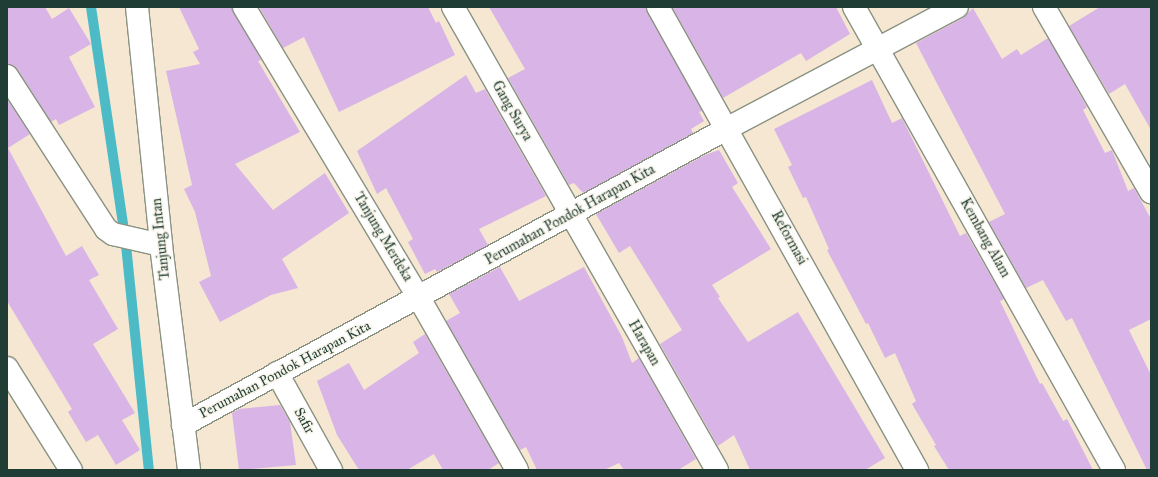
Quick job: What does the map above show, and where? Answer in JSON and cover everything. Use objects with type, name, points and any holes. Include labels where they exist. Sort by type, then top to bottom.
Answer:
[{"type":"street","name":"Tanjung Intan","points":[[136,7],[152,244],[183,425],[189,470]]},
{"type":"street","name":"Tanjung Merdeka","points":[[244,7],[419,298],[517,470]]},
{"type":"street","name":"Gang Surya","points":[[453,7],[571,215]]},
{"type":"street","name":"Reformasi","points":[[658,7],[728,128],[917,470]]},
{"type":"street","name":"Kembang Alam","points":[[854,7],[1114,470]]},
{"type":"street","name":"Perumahan Pondok Harapan Kita","points":[[183,425],[277,373],[419,298],[728,128],[957,7]]},
{"type":"street","points":[[1044,7],[1151,192]]},
{"type":"street","points":[[7,76],[98,217],[113,234],[152,244]]},
{"type":"street","name":"Harapan","points":[[571,215],[717,470]]},
{"type":"street","points":[[7,368],[71,470]]},
{"type":"street","name":"Safir","points":[[277,373],[331,470]]},
{"type":"building","points":[[7,7],[45,7],[52,19],[69,8],[91,44],[69,57],[95,107],[59,125],[56,119],[51,122],[17,69],[7,64]]},
{"type":"building","points":[[179,7],[232,7],[261,60],[258,61],[300,132],[235,164],[273,210],[325,173],[349,213],[282,259],[298,288],[271,295],[220,322],[199,282],[211,276],[195,212],[184,189],[192,185],[166,71],[200,64],[193,52],[199,49]]},
{"type":"building","points":[[259,7],[428,7],[436,23],[439,21],[455,55],[339,112],[304,37],[283,48]]},
{"type":"building","points":[[489,7],[646,7],[702,111],[699,112],[704,121],[691,129],[693,133],[583,193],[574,183],[569,185],[508,78],[525,69]]},
{"type":"building","points":[[672,7],[836,7],[850,34],[806,61],[801,53],[723,98]]},
{"type":"building","points":[[1100,7],[1151,7],[1151,130],[1125,84],[1109,94],[1069,26]]},
{"type":"building","points":[[973,8],[1002,59],[1017,49],[1021,55],[1048,38],[1087,107],[1083,110],[1105,153],[1112,150],[1128,191],[1134,188],[1151,219],[1151,319],[1129,330],[1151,375],[1151,470],[1147,470],[1072,318],[1066,321],[1043,280],[1026,288],[989,222],[1005,214],[916,43],[963,18]]},
{"type":"building","points":[[466,75],[476,93],[485,89],[546,196],[479,229],[488,245],[437,272],[435,269],[425,274],[408,242],[413,239],[386,188],[377,194],[357,151]]},
{"type":"building","points":[[872,80],[892,123],[902,118],[960,236],[966,233],[1004,299],[1000,301],[1040,384],[1042,383],[1063,421],[1067,419],[1093,470],[949,470],[934,446],[936,445],[912,404],[916,401],[895,353],[885,358],[868,323],[866,324],[827,250],[829,249],[806,197],[803,198],[788,167],[792,165],[774,129]]},
{"type":"building","points":[[7,99],[30,134],[8,148],[66,256],[82,246],[99,275],[89,280],[118,329],[93,344],[135,413],[122,420],[140,450],[116,465],[98,435],[86,442],[68,412],[72,409],[7,301]]},
{"type":"building","points":[[719,150],[738,183],[732,187],[771,249],[712,285],[720,297],[718,298],[748,342],[798,312],[885,458],[865,470],[750,470],[734,435],[718,446],[660,344],[682,330],[630,246],[619,253],[596,214],[705,155]]},
{"type":"building","points":[[500,267],[519,301],[584,267],[622,337],[632,363],[639,358],[696,459],[678,470],[624,470],[619,463],[604,470],[537,470],[526,447],[520,450],[446,321],[460,313],[449,294]]},
{"type":"building","points":[[425,334],[499,463],[488,470],[443,470],[434,454],[407,470],[359,470],[337,435],[317,381],[349,363],[364,390],[419,353],[413,342]]},
{"type":"building","points":[[280,405],[290,422],[296,465],[239,470],[232,413],[239,409]]},
{"type":"waterway","points":[[91,7],[126,245],[149,470]]}]
